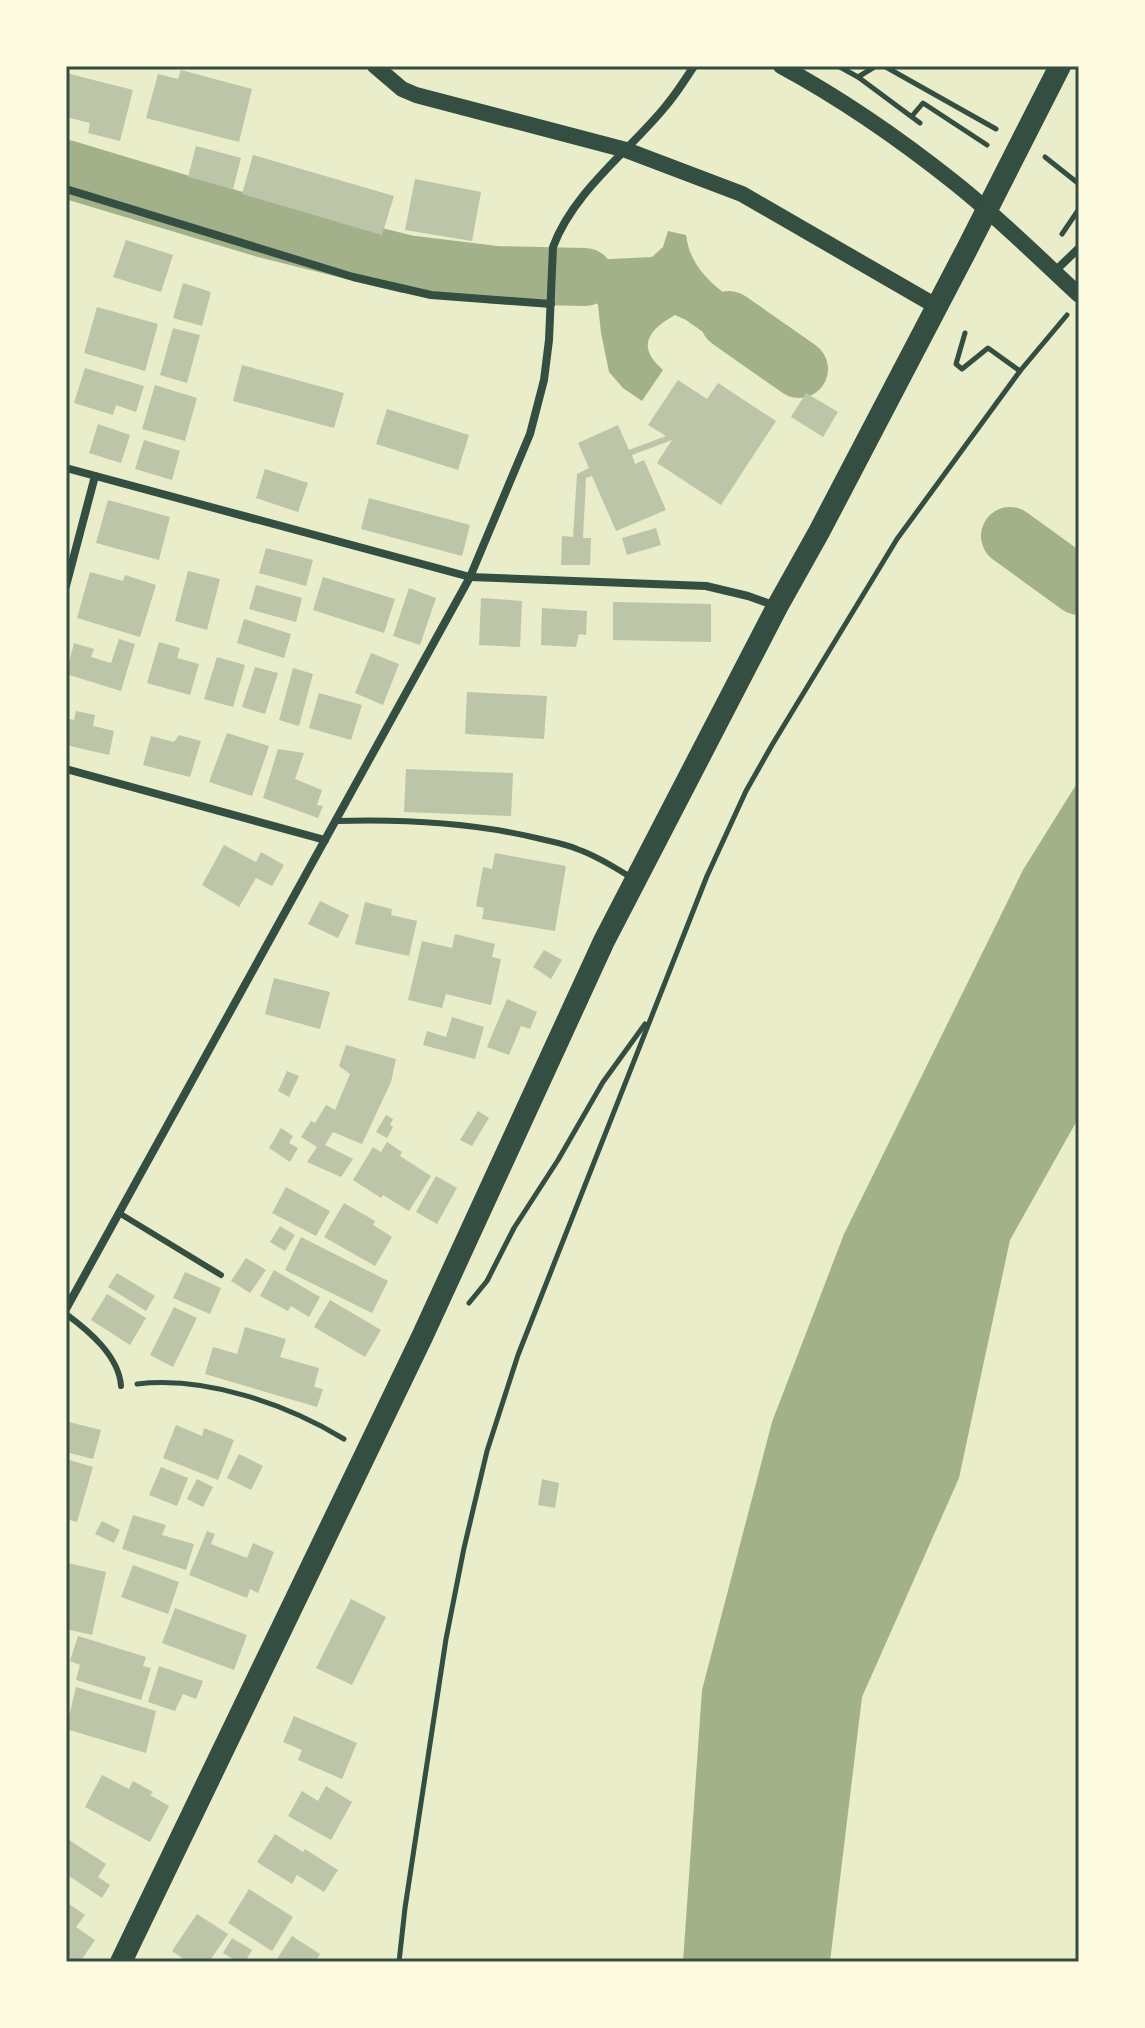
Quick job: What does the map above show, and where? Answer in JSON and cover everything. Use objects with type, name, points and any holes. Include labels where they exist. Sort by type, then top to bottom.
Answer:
[{"type":"highway","points":[[121,1962],[428,1325],[604,941],[1060,66]]},
{"type":"main road","points":[[375,66],[402,89],[416,95],[626,150],[742,194],[936,306]]},
{"type":"main road","points":[[781,66],[880,127],[957,184],[1079,295]]},
{"type":"street","points":[[66,1312],[470,577],[530,434],[544,380],[553,247],[558,232],[596,182],[666,105],[694,66]]},
{"type":"street","points":[[66,189],[353,277],[431,295],[551,300]]},
{"type":"street","points":[[1054,272],[1079,248]]},
{"type":"street","points":[[66,468],[470,577],[706,586],[777,607]]},
{"type":"street","points":[[66,586],[95,476]]},
{"type":"street","points":[[66,769],[325,840]]},
{"type":"lane","points":[[337,821],[481,827],[526,835],[575,848],[602,859],[636,879]]},
{"type":"lane","points":[[119,1213],[221,1275]]},
{"type":"lane","points":[[66,1312],[111,1358],[121,1386]]},
{"type":"path","points":[[838,66],[858,77],[876,66]]},
{"type":"path","points":[[884,66],[996,129]]},
{"type":"path","points":[[912,116],[923,103],[987,145]]},
{"type":"path","points":[[1045,157],[1079,184]]},
{"type":"path","points":[[1062,234],[1079,209]]},
{"type":"path","points":[[399,1962],[424,1773],[446,1639],[487,1451],[518,1355],[707,876],[746,791],[897,539],[1020,371],[1069,313]]},
{"type":"path","points":[[965,333],[956,364],[962,369],[988,348],[1020,371]]},
{"type":"path","points":[[466,1307],[487,1281],[514,1228],[603,1082],[650,1017]]},
{"type":"path","points":[[121,1386],[156,1382],[229,1392],[309,1418],[349,1441]]},
{"type":"shaded area","points":[[668,231],[686,235],[694,261],[720,290],[805,348],[781,387],[675,315],[658,327],[649,340],[650,354],[663,370],[642,401],[623,388],[609,372],[598,305],[592,295],[571,286],[506,288],[506,264],[652,257],[663,247]]},
{"type":"shaded area","points":[[1079,780],[1079,1117],[1010,1240],[959,1478],[862,1697],[830,1962],[683,1962],[702,1690],[772,1422],[844,1234],[1023,870]]},
{"type":"building","points":[[181,70],[252,89],[239,142],[146,118],[158,74],[178,79]]},
{"type":"building","points":[[66,73],[133,90],[120,141],[88,133],[90,123],[66,117]]},
{"type":"building","points":[[196,146],[241,158],[233,189],[188,177]]},
{"type":"building","points":[[253,155],[394,196],[382,235],[242,194]]},
{"type":"building","points":[[415,179],[481,192],[472,241],[405,230]]},
{"type":"building","points":[[126,240],[173,255],[161,292],[113,277]]},
{"type":"building","points":[[183,283],[211,292],[202,326],[173,318]]},
{"type":"building","points":[[97,307],[158,324],[145,371],[84,353]]},
{"type":"building","points":[[173,328],[200,335],[187,383],[160,375]]},
{"type":"building","points":[[242,365],[344,393],[334,428],[233,401]]},
{"type":"building","points":[[85,368],[144,386],[136,412],[116,405],[113,415],[74,403]]},
{"type":"building","points":[[678,380],[707,399],[718,383],[776,421],[721,505],[657,463],[672,440],[632,455],[635,464],[644,460],[666,510],[616,531],[592,476],[586,478],[583,538],[591,538],[590,565],[561,565],[562,536],[573,537],[577,474],[589,468],[578,443],[618,425],[629,450],[666,436],[648,425]]},
{"type":"building","points":[[155,385],[197,398],[185,441],[142,429]]},
{"type":"building","points":[[806,393],[838,412],[823,437],[791,417]]},
{"type":"building","points":[[387,409],[469,435],[458,470],[376,444]]},
{"type":"building","points":[[98,424],[130,435],[121,463],[89,453]]},
{"type":"building","points":[[144,440],[180,451],[172,480],[135,469]]},
{"type":"building","points":[[265,469],[308,483],[298,512],[256,498]]},
{"type":"building","points":[[369,498],[470,525],[462,556],[361,529]]},
{"type":"building","points":[[108,500],[170,517],[159,560],[96,543]]},
{"type":"building","points":[[656,528],[661,545],[627,555],[622,538]]},
{"type":"building","points":[[266,548],[313,560],[306,586],[259,573]]},
{"type":"building","points":[[188,571],[220,579],[207,630],[175,621]]},
{"type":"building","points":[[90,572],[123,581],[125,575],[156,585],[140,637],[77,618]]},
{"type":"building","points":[[323,577],[395,599],[384,633],[313,610]]},
{"type":"building","points":[[256,585],[302,598],[296,622],[249,609]]},
{"type":"building","points":[[409,588],[436,598],[420,645],[393,636]]},
{"type":"building","points":[[481,598],[522,601],[520,647],[479,645]]},
{"type":"building","points":[[613,602],[711,604],[711,642],[613,640]]},
{"type":"building","points":[[542,608],[587,611],[586,635],[579,634],[576,647],[541,645]]},
{"type":"building","points":[[244,619],[291,634],[284,658],[237,643]]},
{"type":"building","points":[[119,639],[135,644],[121,691],[66,674],[74,643],[94,649],[91,657],[111,663]]},
{"type":"building","points":[[159,642],[180,648],[177,658],[199,664],[190,695],[147,683]]},
{"type":"building","points":[[371,653],[399,664],[383,705],[355,693]]},
{"type":"building","points":[[217,657],[245,665],[233,707],[204,699]]},
{"type":"building","points":[[255,667],[278,673],[265,714],[242,707]]},
{"type":"building","points":[[293,668],[313,674],[299,726],[279,720]]},
{"type":"building","points":[[467,692],[547,696],[544,739],[465,734]]},
{"type":"building","points":[[319,693],[362,705],[351,740],[309,728]]},
{"type":"building","points":[[76,711],[95,715],[93,726],[114,731],[109,755],[66,745],[66,718],[74,720]]},
{"type":"building","points":[[227,733],[269,746],[252,796],[209,782]]},
{"type":"building","points":[[179,735],[201,741],[190,777],[143,765],[151,736],[174,742]]},
{"type":"building","points":[[278,749],[304,753],[295,779],[322,790],[317,805],[323,806],[318,818],[263,798]]},
{"type":"building","points":[[406,769],[513,773],[511,816],[404,812]]},
{"type":"building","points":[[224,845],[256,862],[261,852],[284,865],[272,886],[256,878],[239,907],[202,885]]},
{"type":"building","points":[[495,853],[566,866],[555,931],[482,919],[484,908],[476,906],[483,867],[492,869]]},
{"type":"building","points":[[320,901],[349,915],[338,938],[308,924]]},
{"type":"building","points":[[365,902],[392,909],[391,915],[417,921],[409,956],[355,944]]},
{"type":"building","points":[[455,934],[495,944],[492,957],[501,959],[491,1005],[446,994],[442,1008],[408,1000],[422,941],[452,948]]},
{"type":"building","points":[[544,950],[562,960],[551,979],[533,967]]},
{"type":"building","points":[[274,978],[330,992],[320,1029],[265,1014]]},
{"type":"building","points":[[507,999],[537,1012],[530,1029],[521,1026],[509,1055],[487,1047]]},
{"type":"building","points":[[452,1017],[484,1027],[475,1059],[423,1045],[427,1031],[446,1037]]},
{"type":"building","points":[[346,1045],[396,1059],[391,1082],[362,1144],[333,1132],[325,1145],[353,1159],[341,1177],[307,1162],[317,1147],[301,1137],[311,1121],[315,1123],[326,1105],[335,1110],[350,1074],[339,1066]]},
{"type":"building","points":[[287,1071],[299,1076],[289,1097],[278,1091]]},
{"type":"building","points":[[478,1111],[489,1118],[472,1146],[460,1140]]},
{"type":"building","points":[[386,1115],[393,1119],[390,1125],[393,1127],[387,1138],[376,1132]]},
{"type":"building","points":[[281,1128],[293,1136],[289,1143],[298,1148],[290,1162],[269,1148]]},
{"type":"building","points":[[387,1142],[402,1152],[400,1156],[431,1176],[409,1211],[353,1180],[373,1147],[381,1152]]},
{"type":"building","points":[[436,1176],[457,1188],[437,1224],[416,1212]]},
{"type":"building","points":[[286,1187],[330,1211],[316,1236],[272,1213]]},
{"type":"building","points":[[344,1203],[375,1221],[373,1225],[392,1237],[375,1266],[324,1237]]},
{"type":"building","points":[[280,1226],[295,1235],[285,1251],[270,1242]]},
{"type":"building","points":[[301,1237],[388,1281],[372,1313],[285,1270]]},
{"type":"building","points":[[246,1258],[266,1270],[250,1293],[231,1281]]},
{"type":"building","points":[[274,1270],[320,1297],[309,1317],[291,1306],[288,1311],[260,1296]]},
{"type":"building","points":[[185,1272],[221,1288],[210,1314],[173,1298]]},
{"type":"building","points":[[117,1273],[155,1296],[146,1311],[108,1287]]},
{"type":"building","points":[[107,1294],[146,1318],[130,1345],[91,1320]]},
{"type":"building","points":[[330,1300],[381,1330],[365,1357],[314,1327]]},
{"type":"building","points":[[174,1307],[197,1318],[173,1367],[150,1355]]},
{"type":"building","points":[[245,1327],[286,1339],[280,1357],[319,1368],[314,1387],[323,1389],[317,1407],[205,1374],[213,1347],[237,1354]]},
{"type":"building","points":[[69,1422],[101,1430],[93,1459],[66,1452]]},
{"type":"building","points":[[176,1425],[202,1436],[204,1428],[234,1440],[218,1480],[163,1458]]},
{"type":"building","points":[[239,1454],[263,1466],[251,1490],[227,1478]]},
{"type":"building","points":[[66,1459],[93,1467],[77,1522],[66,1519]]},
{"type":"building","points":[[161,1467],[188,1478],[177,1506],[149,1495]]},
{"type":"building","points":[[197,1479],[213,1487],[203,1507],[187,1499]]},
{"type":"building","points":[[542,1479],[559,1483],[555,1508],[538,1505]]},
{"type":"building","points":[[133,1515],[166,1525],[162,1535],[194,1544],[186,1570],[122,1549]]},
{"type":"building","points":[[102,1521],[120,1530],[114,1543],[95,1534]]},
{"type":"building","points":[[207,1531],[215,1534],[211,1544],[247,1558],[253,1543],[274,1552],[258,1593],[250,1589],[247,1598],[189,1575]]},
{"type":"building","points":[[68,1563],[106,1572],[92,1635],[66,1629]]},
{"type":"building","points":[[133,1565],[179,1582],[168,1614],[121,1597]]},
{"type":"building","points":[[351,1599],[386,1617],[352,1685],[316,1668]]},
{"type":"building","points":[[175,1608],[247,1635],[234,1670],[162,1643]]},
{"type":"building","points":[[78,1636],[146,1657],[143,1666],[151,1668],[141,1700],[76,1680],[80,1665],[70,1661]]},
{"type":"building","points":[[159,1666],[203,1681],[196,1699],[183,1694],[175,1711],[148,1702]]},
{"type":"building","points":[[76,1687],[156,1711],[146,1753],[66,1729]]},
{"type":"building","points":[[294,1716],[357,1743],[342,1779],[298,1760],[302,1750],[283,1742]]},
{"type":"building","points":[[102,1775],[129,1789],[133,1781],[169,1806],[150,1842],[85,1807]]},
{"type":"building","points":[[326,1786],[352,1802],[331,1840],[288,1816],[302,1791],[318,1801]]},
{"type":"building","points":[[275,1834],[338,1870],[324,1892],[297,1875],[292,1884],[257,1862]]},
{"type":"building","points":[[66,1838],[106,1864],[98,1877],[110,1885],[102,1898],[66,1874]]},
{"type":"building","points":[[249,1889],[293,1917],[272,1951],[228,1923]]},
{"type":"building","points":[[66,1902],[85,1915],[76,1927],[95,1940],[80,1962],[66,1955]]},
{"type":"building","points":[[197,1914],[228,1934],[209,1962],[188,1962],[172,1951]]},
{"type":"building","points":[[292,1936],[320,1954],[315,1962],[275,1962]]},
{"type":"building","points":[[232,1938],[252,1950],[245,1962],[238,1962],[223,1953]]},
{"type":"waterway","points":[[66,169],[262,228],[406,264],[496,275],[585,277]]},
{"type":"waterway","points":[[729,320],[799,369]]},
{"type":"waterway","points":[[1010,536],[1079,586]]}]
